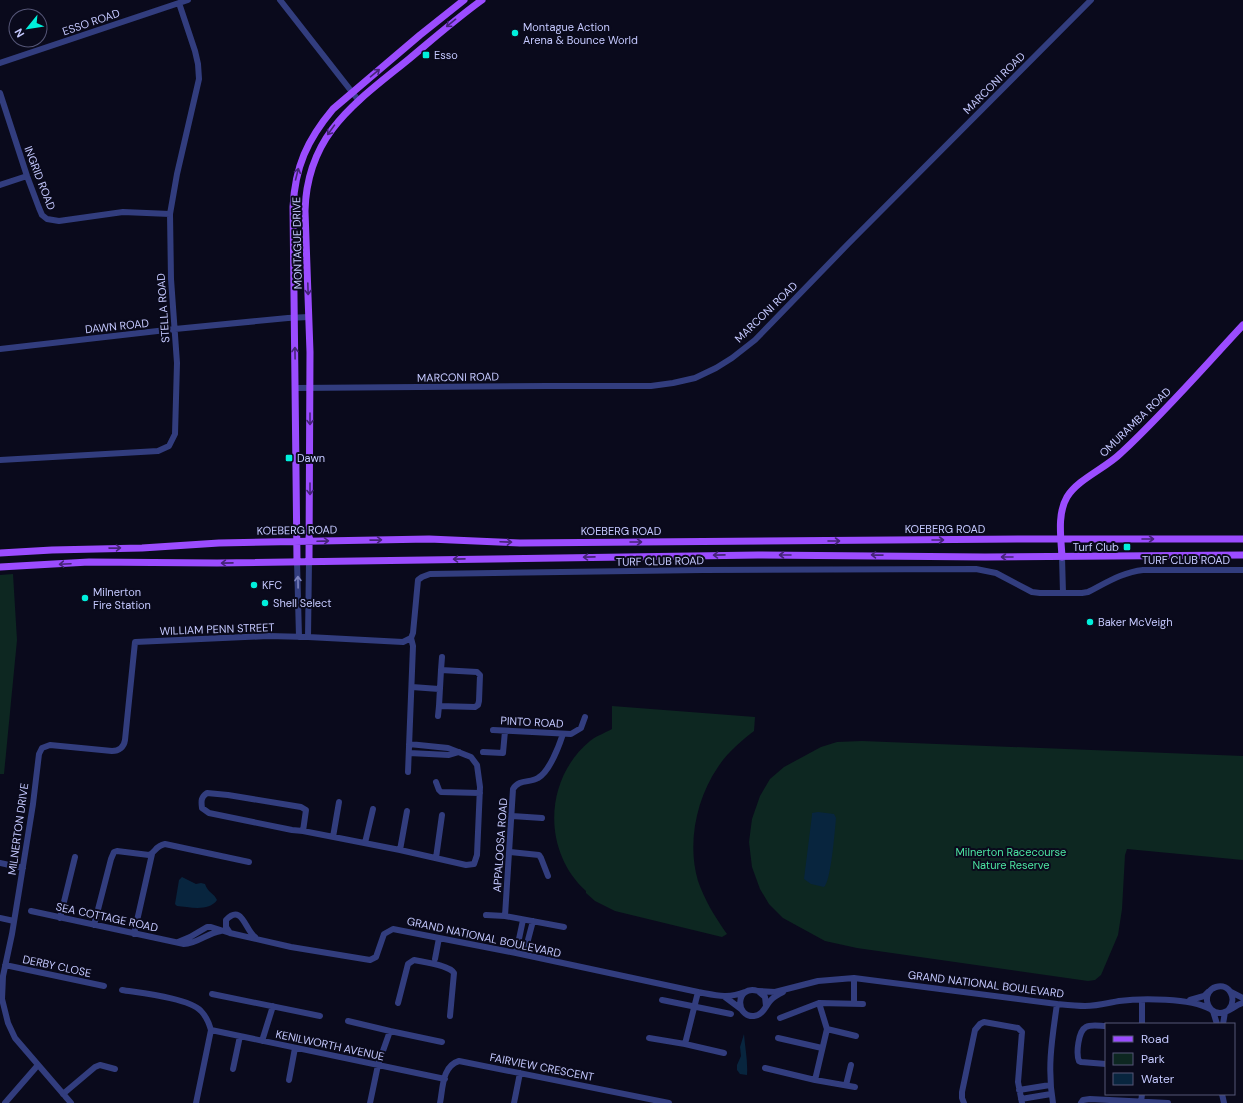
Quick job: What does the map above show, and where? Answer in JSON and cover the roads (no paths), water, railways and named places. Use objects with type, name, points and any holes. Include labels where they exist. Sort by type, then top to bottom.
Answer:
[{"type":"main road","name":"MONTAGUE DRIVE","points":[[297,561],[293,206],[296,179],[306,147],[321,124],[333,110],[445,14],[464,0]]},
{"type":"main road","name":"MONTAGUE DRIVE","points":[[309,561],[310,388],[305,211],[309,176],[318,151],[327,136],[342,117],[438,34],[482,0]]},
{"type":"main road","name":"OMURAMBA ROAD","points":[[1062,557],[1061,539],[1063,508],[1066,499],[1074,488],[1121,453],[1243,325]]},
{"type":"main road","name":"KOEBERG ROAD","points":[[0,553],[219,543],[429,539],[520,543],[1061,539],[1243,540]]},
{"type":"main road","points":[[0,567],[89,562],[217,563],[758,554],[1062,557],[1243,555]]},
{"type":"street","name":"ESSO ROAD","points":[[0,63],[188,0]]},
{"type":"street","points":[[280,0],[359,101]]},
{"type":"street","name":"MARCONI ROAD","points":[[296,388],[651,386],[674,383],[716,368],[732,358],[755,340],[848,244],[1091,0]]},
{"type":"street","name":"STELLA ROAD","points":[[0,460],[158,451],[169,446],[175,434],[177,363],[171,279],[170,214],[177,174],[199,79],[195,51],[179,3]]},
{"type":"street","name":"INGRID ROAD","points":[[0,93],[27,176],[42,215],[47,219],[59,221],[123,212],[170,214]]},
{"type":"street","points":[[0,185],[27,176]]},
{"type":"street","name":"DAWN ROAD","points":[[0,349],[175,329],[309,317]]},
{"type":"street","points":[[1062,557],[1063,593]]},
{"type":"street","points":[[297,561],[300,637]]},
{"type":"street","points":[[309,561],[308,637],[403,642],[411,638],[413,646],[408,772]]},
{"type":"street","name":"TURF CLUB ROAD","points":[[411,638],[413,633],[418,580],[430,574],[711,570],[976,569],[996,573],[1032,592],[1063,593],[1088,592],[1124,574],[1134,571],[1243,570]]},
{"type":"street","name":"WILLIAM PENN STREET","points":[[41,750],[47,745],[112,751],[123,746],[125,740],[135,642],[258,636],[308,637]]},
{"type":"street","points":[[438,716],[442,657]]},
{"type":"street","points":[[439,706],[475,707],[478,705],[479,701],[480,675],[478,672],[441,670]]},
{"type":"street","points":[[412,687],[439,688]]},
{"type":"street","name":"PINTO ROAD","points":[[493,730],[571,734],[581,728],[585,717]]},
{"type":"street","points":[[483,752],[503,753],[505,731]]},
{"type":"street","name":"APPALOOSA ROAD","points":[[505,916],[513,789],[515,786],[523,782],[537,779],[545,772],[563,734]]},
{"type":"street","points":[[303,831],[306,810],[301,807],[213,793],[203,795],[201,799],[202,808],[209,813],[400,850],[466,865],[474,864],[477,855],[480,793],[477,765],[475,761],[472,757],[448,748],[409,744]]},
{"type":"street","name":"MILNERTON DRIVE","points":[[41,750],[38,758],[33,804],[23,868],[1,992],[10,1030],[20,1045],[71,1103]]},
{"type":"street","points":[[409,753],[449,755],[459,752]]},
{"type":"street","points":[[436,782],[441,792],[480,793]]},
{"type":"street","points":[[333,837],[339,802]]},
{"type":"street","points":[[366,844],[373,809]]},
{"type":"street","points":[[400,850],[407,812]]},
{"type":"street","points":[[436,858],[442,815]]},
{"type":"street","points":[[512,816],[542,818]]},
{"type":"street","points":[[134,934],[152,854],[157,848],[165,844],[249,862]]},
{"type":"street","points":[[94,925],[114,852],[121,851],[146,855],[152,854]]},
{"type":"street","points":[[510,852],[539,855],[548,876]]},
{"type":"street","points":[[60,918],[75,857]]},
{"type":"street","points":[[0,863],[23,868]]},
{"type":"street","name":"SEA COTTAGE ROAD","points":[[31,912],[189,944],[210,934],[222,931],[230,933]]},
{"type":"street","points":[[230,933],[226,927],[226,920],[230,916],[238,915],[243,918],[250,932],[257,938]]},
{"type":"street","points":[[486,915],[505,916],[564,927]]},
{"type":"street","points":[[0,918],[14,921]]},
{"type":"street","points":[[516,953],[523,920]]},
{"type":"street","points":[[524,955],[533,921]]},
{"type":"street","name":"GRAND NATIONAL BOULEVARD","points":[[230,933],[291,947],[370,960],[376,957],[384,934],[393,929],[516,953],[698,992],[725,996],[734,996],[745,992]]},
{"type":"street","points":[[435,959],[439,938]]},
{"type":"street","points":[[398,1003],[408,964],[414,960],[432,964],[453,971],[450,1016]]},
{"type":"street","name":"DERBY CLOSE","points":[[5,965],[104,986]]},
{"type":"street","points":[[852,1003],[853,978]]},
{"type":"street","name":"GRAND NATIONAL BOULEVARD","points":[[766,1006],[772,999],[784,991],[808,982],[853,978],[1057,1004],[1085,1006],[1118,1001],[1186,1001],[1201,1004],[1212,1010]]},
{"type":"street","points":[[1217,1023],[1212,1010],[1207,1002],[1209,992],[1218,986],[1225,987],[1243,998]]},
{"type":"street","points":[[122,990],[187,1002],[201,1011],[208,1020],[211,1030],[196,1103]]},
{"type":"street","points":[[725,996],[746,1014],[754,1016],[761,1013],[766,1006],[765,997],[758,991],[752,990],[745,992],[740,1002],[742,1010]]},
{"type":"street","name":"GRAND NATIONAL BOULEVARD","points":[[758,991],[784,991]]},
{"type":"street","points":[[686,1044],[698,992]]},
{"type":"street","name":"GRAND NATIONAL BOULEVARD","points":[[1186,1001],[1204,996],[1209,992]]},
{"type":"street","points":[[1223,1023],[1227,1010],[1233,999],[1231,992]]},
{"type":"street","points":[[212,994],[320,1016]]},
{"type":"street","points":[[662,1000],[731,1014]]},
{"type":"street","points":[[1142,1000],[1142,1023]]},
{"type":"street","points":[[815,1080],[826,1029],[819,1003]]},
{"type":"street","points":[[780,1018],[819,1003],[863,1004]]},
{"type":"street","points":[[1212,1010],[1219,1013],[1243,1003]]},
{"type":"street","points":[[1053,1103],[1050,1085],[1050,1058],[1057,1004]]},
{"type":"street","points":[[262,1041],[273,1006]]},
{"type":"street","points":[[348,1021],[442,1042]]},
{"type":"street","points":[[964,1103],[962,1092],[975,1030],[984,1022],[1014,1027],[1021,1030],[1022,1043],[1018,1082],[1021,1101],[1051,1094]]},
{"type":"street","points":[[1105,1026],[1087,1026],[1084,1029],[1079,1040],[1077,1057],[1081,1062],[1105,1064]]},
{"type":"street","points":[[826,1029],[856,1036]]},
{"type":"street","name":"KENILWORTH AVENUE","points":[[211,1030],[445,1079]]},
{"type":"street","points":[[370,1103],[378,1065],[390,1031]]},
{"type":"street","points":[[233,1069],[240,1036]]},
{"type":"street","points":[[649,1038],[686,1044],[724,1053]]},
{"type":"street","points":[[778,1038],[822,1048]]},
{"type":"street","points":[[290,1080],[295,1048]]},
{"type":"street","name":"FAIRVIEW CRESCENT","points":[[440,1103],[449,1067],[459,1061],[669,1103]]},
{"type":"street","points":[[846,1085],[851,1064]]},
{"type":"street","points":[[5,1103],[38,1065]]},
{"type":"street","points":[[63,1094],[95,1067],[100,1065],[115,1069]]},
{"type":"street","points":[[765,1068],[815,1080],[856,1087]]},
{"type":"street","points":[[514,1103],[520,1072]]},
{"type":"street","points":[[1019,1090],[1050,1085]]},
{"type":"street","points":[[1081,1103],[1083,1100],[1168,1103]]},
{"type":"water","points":[[818,812],[834,814],[836,818],[831,866],[829,876],[824,887],[811,884],[804,879],[812,813]]},
{"type":"water","points":[[182,877],[196,884],[205,884],[217,900],[209,906],[198,908],[177,906],[175,904],[179,880]]},
{"type":"water","points":[[744,1034],[747,1075],[740,1074],[737,1070],[737,1065],[741,1056],[740,1047]]},
{"type":"place","name":"Montague Action Arena & Bounce World","points":[[515,33]]},
{"type":"place","name":"Esso","points":[[426,55]]},
{"type":"place","name":"Dawn","points":[[289,458]]},
{"type":"place","name":"Turf Club","points":[[1127,547]]},
{"type":"place","name":"KFC","points":[[254,585]]},
{"type":"place","name":"Milnerton Fire Station","points":[[85,598]]},
{"type":"place","name":"Shell Select","points":[[265,603]]},
{"type":"place","name":"Baker McVeigh","points":[[1090,622]]},
{"type":"park label","name":"Milnerton Racecourse Nature Reserve","points":[[1011,858]]}]
